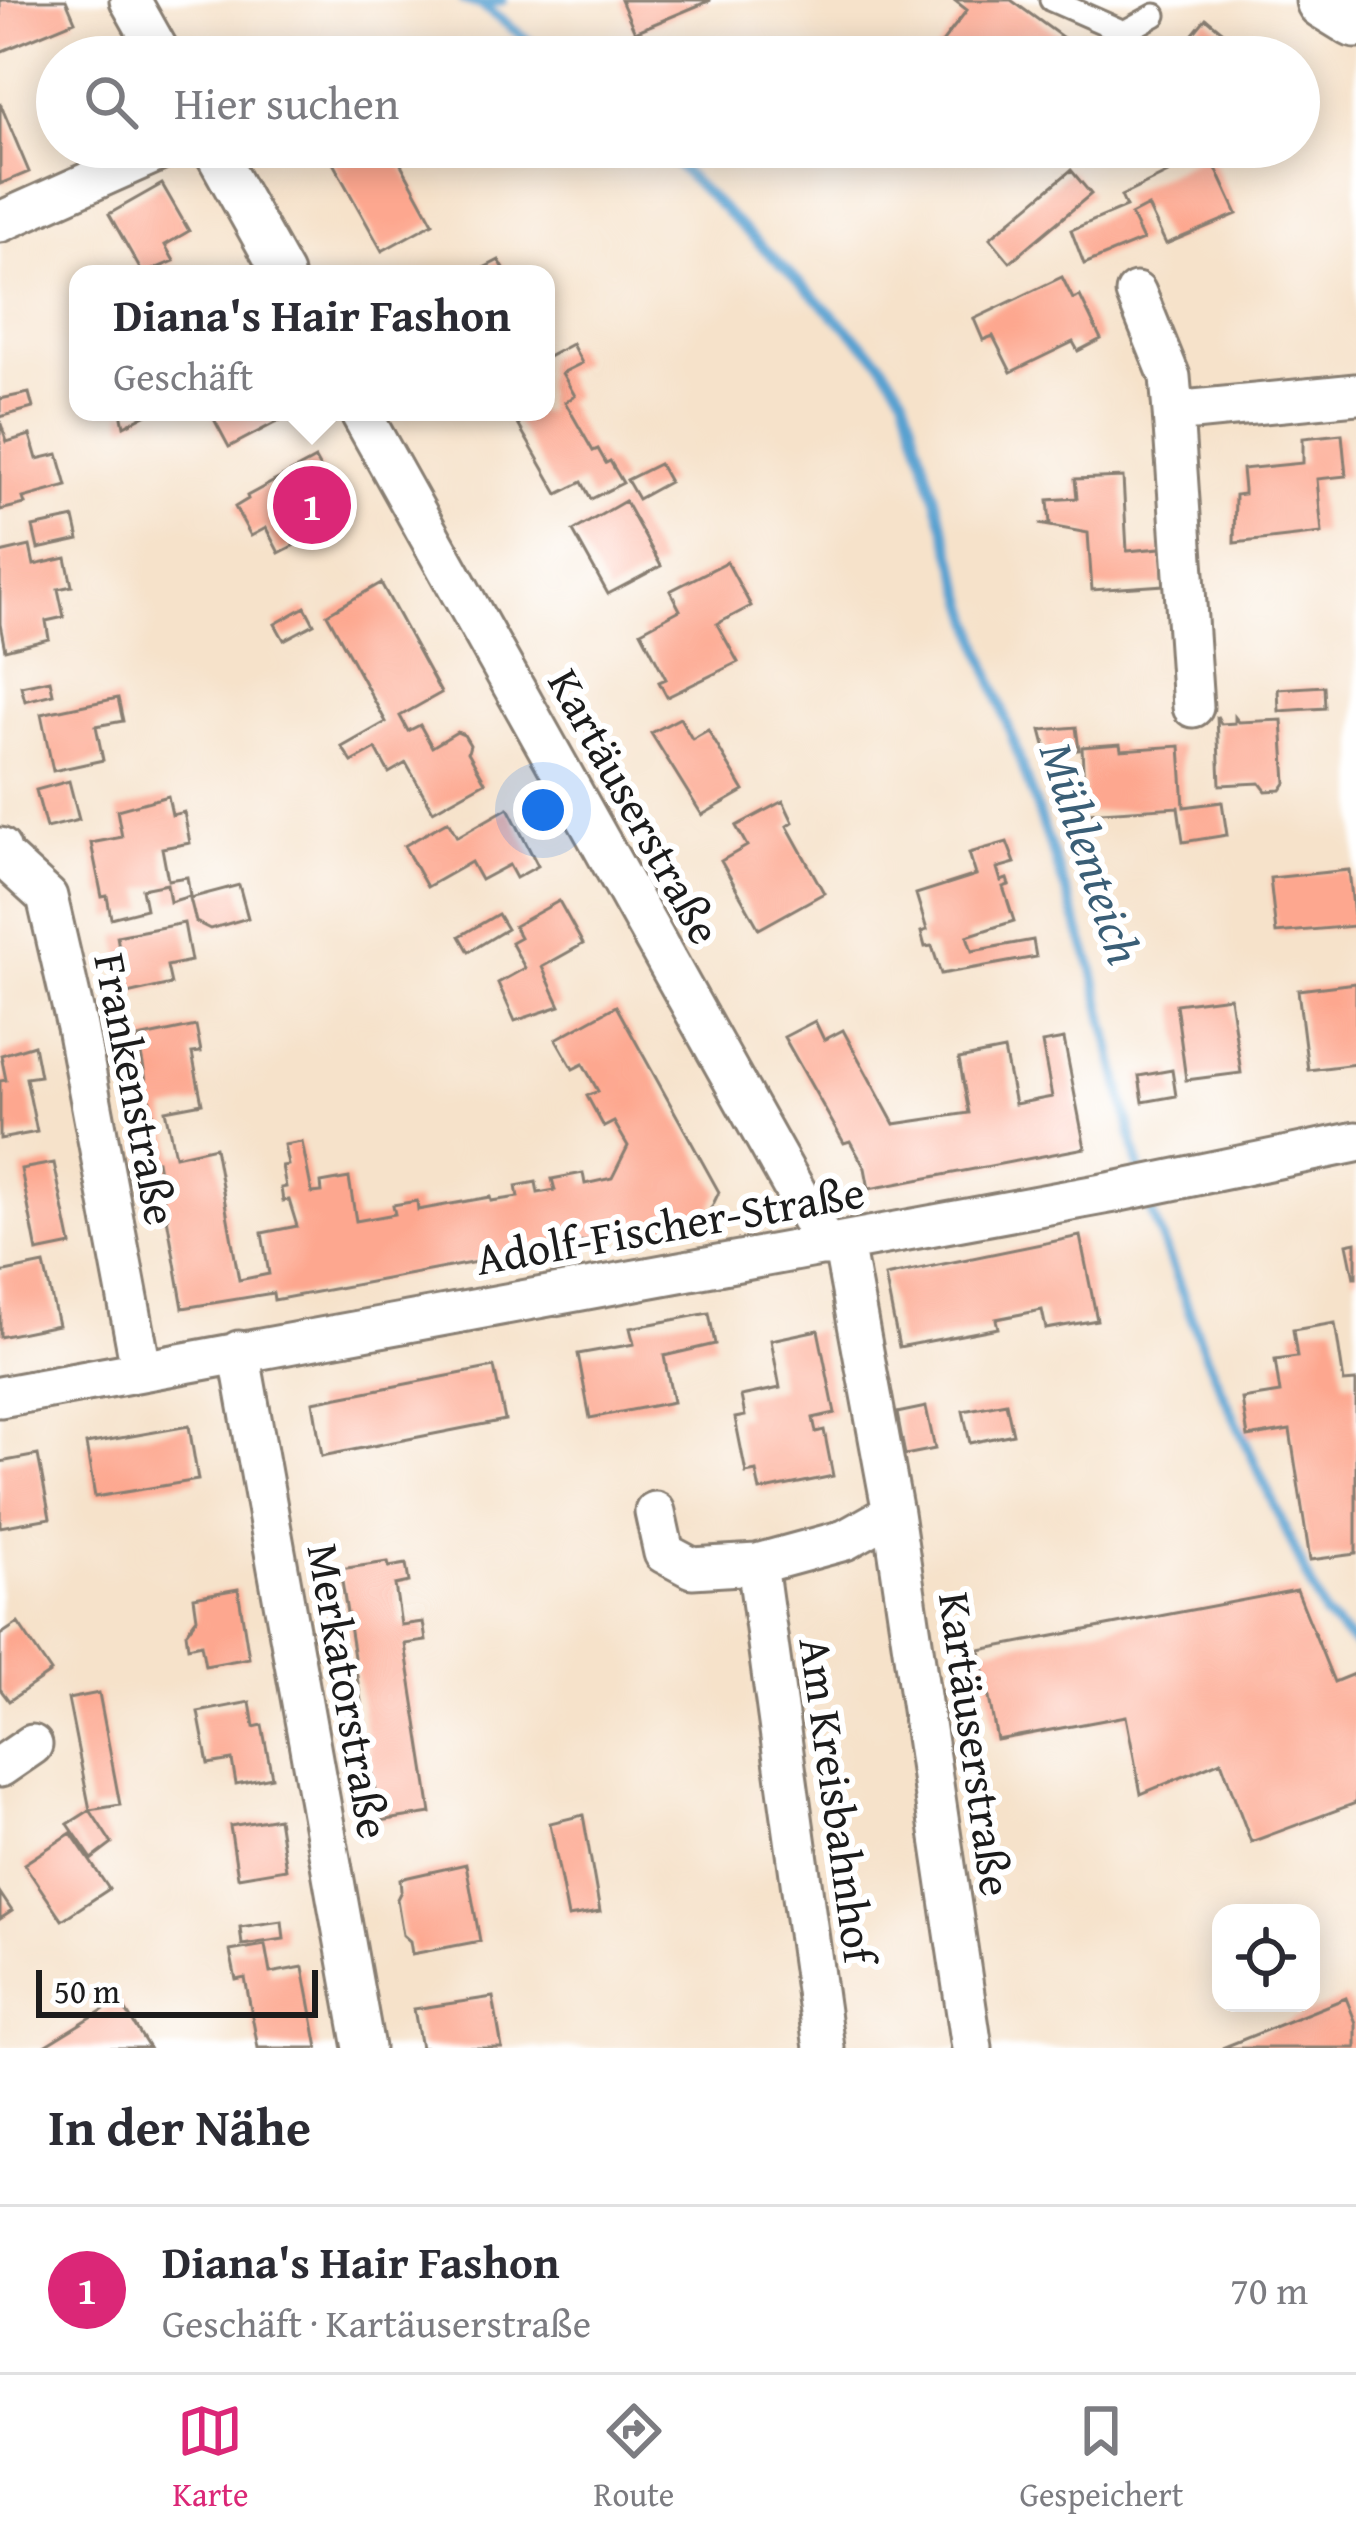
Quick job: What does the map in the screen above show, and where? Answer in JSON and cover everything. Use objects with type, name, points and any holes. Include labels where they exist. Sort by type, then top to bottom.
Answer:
[{"type":"main road","points":[[1325,0],[1356,19]]},
{"type":"street","points":[[130,0],[150,36]]},
{"type":"street","points":[[0,222],[121,168]]},
{"type":"street","points":[[224,168],[278,265]]},
{"type":"street","points":[[1136,293],[1170,377],[1193,707]]},
{"type":"street","points":[[1173,412],[1356,394]]},
{"type":"street","name":"Kartäuserstraße","points":[[365,421],[834,1244],[893,1513],[972,2048]]},
{"type":"street","name":"Frankenstraße","points":[[0,848],[2,856],[47,897],[77,1027],[141,1368]]},
{"type":"street","name":"Adolf-Fischer-Straße","points":[[0,1396],[1114,1192],[1356,1142]]},
{"type":"street","name":"Merkatorstraße","points":[[239,1351],[364,2048]]},
{"type":"street","points":[[655,1512],[664,1553],[692,1568],[757,1564],[845,1540],[893,1513]]},
{"type":"street","name":"Am Kreisbahnhof","points":[[757,1564],[824,2048]]},
{"type":"lane","points":[[1052,0],[1124,32],[1155,15]]},
{"type":"building","points":[[0,0],[66,0],[75,21],[0,52]]},
{"type":"building","points":[[621,0],[711,0],[635,32]]},
{"type":"building","points":[[954,0],[1011,0],[1061,36],[947,36],[967,10]]},
{"type":"building","points":[[1206,18],[1228,36],[1191,36]]},
{"type":"building","points":[[0,103],[29,172],[0,184]]},
{"type":"building","points":[[336,168],[403,168],[433,223],[382,251]]},
{"type":"building","points":[[1178,168],[1216,168],[1237,214],[1166,244],[1148,206],[1131,215],[1143,240],[1084,264],[1071,230],[1126,207],[1121,196]]},
{"type":"building","points":[[1071,170],[1091,194],[1010,262],[990,238]]},
{"type":"building","points":[[162,184],[189,231],[165,245],[174,261],[138,265],[109,214]]},
{"type":"building","points":[[1062,277],[1073,299],[1080,296],[1101,339],[1078,351],[1073,342],[1011,372],[993,336],[983,340],[974,319]]},
{"type":"building","points":[[572,344],[582,363],[562,373],[575,396],[565,402],[593,451],[598,449],[606,463],[610,461],[623,483],[591,499],[582,482],[558,494],[516,421],[555,421],[555,353]]},
{"type":"building","points":[[29,393],[33,408],[0,417],[0,399]]},
{"type":"building","points":[[0,421],[7,442],[30,435],[37,459],[58,454],[67,486],[0,510]]},
{"type":"building","points":[[215,421],[278,421],[229,447]]},
{"type":"building","points":[[1342,434],[1346,476],[1317,479],[1322,533],[1234,543],[1235,495],[1244,494],[1242,469],[1303,463],[1303,438]]},
{"type":"building","points":[[315,459],[342,508],[307,528],[312,536],[279,553],[266,528],[251,536],[235,507]]},
{"type":"building","points":[[659,464],[669,482],[638,499],[627,480]]},
{"type":"building","points":[[1123,477],[1127,551],[1161,548],[1164,585],[1092,590],[1088,533],[1039,524],[1050,524],[1048,500],[1077,498],[1075,479]]},
{"type":"building","points":[[625,501],[661,566],[608,594],[573,531]]},
{"type":"building","points":[[74,518],[79,540],[38,549],[33,527]]},
{"type":"building","points":[[30,546],[34,565],[66,558],[72,586],[58,589],[64,617],[46,621],[49,639],[5,650],[0,624],[0,553]]},
{"type":"building","points":[[727,562],[751,606],[717,624],[738,662],[667,697],[659,682],[666,679],[641,631],[680,610],[670,591]]},
{"type":"building","points":[[381,583],[441,693],[400,716],[408,731],[420,725],[432,747],[457,732],[464,735],[485,782],[433,811],[406,763],[389,773],[376,749],[352,762],[342,747],[386,722],[327,614]]},
{"type":"building","points":[[305,607],[314,624],[284,640],[275,624]]},
{"type":"building","points":[[50,680],[53,694],[25,701],[21,686]]},
{"type":"building","points":[[1324,686],[1325,708],[1279,711],[1278,689]]},
{"type":"building","points":[[118,698],[123,721],[96,726],[103,760],[53,771],[41,714]]},
{"type":"building","points":[[1217,716],[1221,724],[1235,723],[1235,717],[1239,722],[1282,720],[1286,783],[1281,790],[1266,791],[1260,783],[1220,785]]},
{"type":"building","points":[[680,718],[692,739],[708,730],[744,791],[702,815],[651,733]]},
{"type":"building","points":[[1076,727],[1079,750],[1047,753],[1041,730]]},
{"type":"building","points":[[1120,744],[1121,750],[1180,746],[1184,807],[1222,802],[1227,835],[1183,842],[1178,807],[1085,813],[1082,747]]},
{"type":"building","points":[[69,781],[79,820],[46,828],[36,790]]},
{"type":"building","points":[[168,796],[172,815],[184,812],[190,843],[162,848],[168,880],[187,877],[190,896],[170,902],[167,884],[142,889],[146,909],[111,918],[91,843],[122,837],[117,810]]},
{"type":"building","points":[[783,801],[793,822],[787,826],[824,893],[759,929],[721,861],[747,846],[736,826]]},
{"type":"building","points":[[508,808],[538,866],[516,878],[509,865],[481,880],[471,862],[427,887],[404,846],[448,821],[457,837]]},
{"type":"building","points":[[1007,842],[1015,863],[997,868],[1001,881],[1007,879],[1009,885],[1003,887],[1014,921],[967,936],[972,951],[1033,940],[1036,957],[941,974],[932,946],[925,947],[921,932],[927,930],[916,894],[976,875],[969,853]]},
{"type":"building","points":[[1349,870],[1355,926],[1276,933],[1270,878]]},
{"type":"building","points":[[239,885],[248,918],[210,929],[196,922],[190,898]]},
{"type":"building","points":[[559,901],[583,944],[542,967],[560,1006],[515,1021],[498,983],[525,968],[511,942],[520,937],[514,926]]},
{"type":"building","points":[[498,914],[507,929],[469,952],[460,936]]},
{"type":"building","points":[[184,923],[191,961],[167,966],[171,984],[127,994],[117,936]]},
{"type":"building","points":[[1356,983],[1356,1064],[1308,1070],[1298,990]]},
{"type":"building","points":[[1230,997],[1241,1073],[1186,1080],[1176,1004]]},
{"type":"building","points":[[616,1006],[719,1192],[706,1219],[274,1300],[273,1293],[183,1308],[157,1161],[144,1163],[134,1116],[152,1112],[138,1038],[196,1026],[201,1052],[192,1053],[202,1103],[165,1110],[175,1156],[215,1147],[239,1280],[269,1274],[262,1233],[297,1226],[289,1200],[283,1201],[282,1166],[288,1165],[284,1145],[302,1142],[312,1193],[322,1192],[321,1183],[349,1178],[356,1221],[395,1214],[393,1205],[417,1201],[418,1210],[490,1197],[491,1201],[518,1197],[516,1186],[536,1182],[538,1193],[555,1190],[552,1179],[583,1173],[585,1184],[612,1178],[628,1146],[614,1122],[604,1127],[587,1096],[598,1091],[583,1064],[573,1069],[556,1039]]},
{"type":"building","points":[[815,1021],[824,1040],[843,1030],[894,1124],[969,1113],[959,1059],[1004,1050],[1015,1104],[1052,1097],[1042,1043],[1064,1039],[1085,1148],[869,1189],[865,1168],[850,1141],[844,1143],[784,1037]]},
{"type":"building","points":[[34,1045],[40,1076],[26,1078],[37,1132],[0,1139],[0,1081],[6,1080],[1,1055]]},
{"type":"building","points":[[1172,1070],[1176,1096],[1143,1102],[1139,1076]]},
{"type":"building","points":[[54,1163],[71,1245],[37,1252],[21,1169]]},
{"type":"building","points":[[1080,1236],[1097,1320],[1046,1329],[1042,1310],[996,1319],[998,1328],[899,1347],[885,1276]]},
{"type":"building","points":[[1356,1242],[1356,1278],[1354,1278],[1347,1244]]},
{"type":"building","points":[[44,1264],[58,1325],[0,1337],[0,1273]]},
{"type":"building","points":[[709,1313],[715,1344],[664,1356],[673,1402],[590,1418],[578,1354],[634,1344],[630,1328]]},
{"type":"building","points":[[1335,1323],[1344,1382],[1356,1381],[1356,1554],[1310,1560],[1290,1430],[1248,1437],[1242,1399],[1280,1393],[1275,1360],[1297,1357],[1293,1330]]},
{"type":"building","points":[[818,1330],[835,1413],[813,1418],[816,1432],[824,1430],[833,1476],[760,1491],[756,1471],[746,1473],[735,1418],[745,1416],[741,1396],[780,1388],[771,1340]]},
{"type":"building","points":[[494,1367],[505,1420],[322,1456],[313,1402]]},
{"type":"building","points":[[1006,1403],[1013,1434],[970,1443],[963,1411]]},
{"type":"building","points":[[926,1407],[935,1449],[905,1455],[897,1413]]},
{"type":"building","points":[[189,1426],[198,1480],[95,1497],[86,1444]]},
{"type":"building","points":[[38,1455],[50,1518],[0,1527],[0,1462]]},
{"type":"building","points":[[388,1562],[389,1567],[406,1564],[409,1582],[395,1585],[401,1625],[423,1622],[426,1641],[405,1644],[431,1813],[380,1821],[340,1569]]},
{"type":"building","points":[[238,1589],[249,1658],[205,1666],[201,1644],[188,1647],[186,1633],[197,1618],[194,1597]]},
{"type":"building","points":[[1297,1590],[1334,1682],[1356,1673],[1356,1803],[1251,1842],[1221,1761],[1141,1794],[1126,1716],[997,1740],[980,1650]]},
{"type":"building","points":[[18,1623],[51,1672],[9,1701],[0,1689],[0,1635]]},
{"type":"building","points":[[99,1693],[120,1805],[90,1810],[68,1699]]},
{"type":"building","points":[[250,1702],[254,1727],[262,1725],[272,1777],[236,1784],[232,1760],[208,1764],[198,1712]]},
{"type":"building","points":[[90,1810],[112,1844],[92,1859],[68,1824]]},
{"type":"building","points":[[583,1815],[600,1912],[568,1917],[550,1823]]},
{"type":"building","points":[[278,1818],[286,1869],[238,1877],[230,1826]]},
{"type":"building","points":[[71,1833],[109,1889],[62,1920],[24,1864]]},
{"type":"building","points":[[466,1864],[480,1941],[412,1954],[410,1941],[403,1935],[397,1899],[400,1879]]},
{"type":"building","points":[[0,1893],[12,1911],[0,1919]]},
{"type":"building","points":[[282,1921],[284,1939],[242,1945],[240,1927]]},
{"type":"building","points":[[265,1945],[270,1973],[303,1967],[318,2048],[258,2048],[245,1978],[236,1980],[230,1951]]},
{"type":"building","points":[[493,1997],[502,2048],[421,2048],[414,2009]]},
{"type":"building","points":[[1346,1998],[1356,2023],[1356,2048],[1222,2048],[1320,2012]]},
{"type":"building","points":[[119,2000],[149,2048],[41,2048]]},
{"type":"waterway","name":"Mühlenteich","points":[[463,0],[481,5],[503,0]]},
{"type":"waterway","name":"Mühlenteich","points":[[481,5],[522,36]]},
{"type":"waterway","name":"Mühlenteich","points":[[680,168],[880,360],[904,395],[983,654],[1092,966],[1141,1176]]},
{"type":"waterway","name":"Mühlenteich","points":[[1145,1195],[1207,1358],[1325,1616],[1356,1645]]},
{"type":"place","name":"Diana's Hair Fashon","points":[[312,505]]}]
